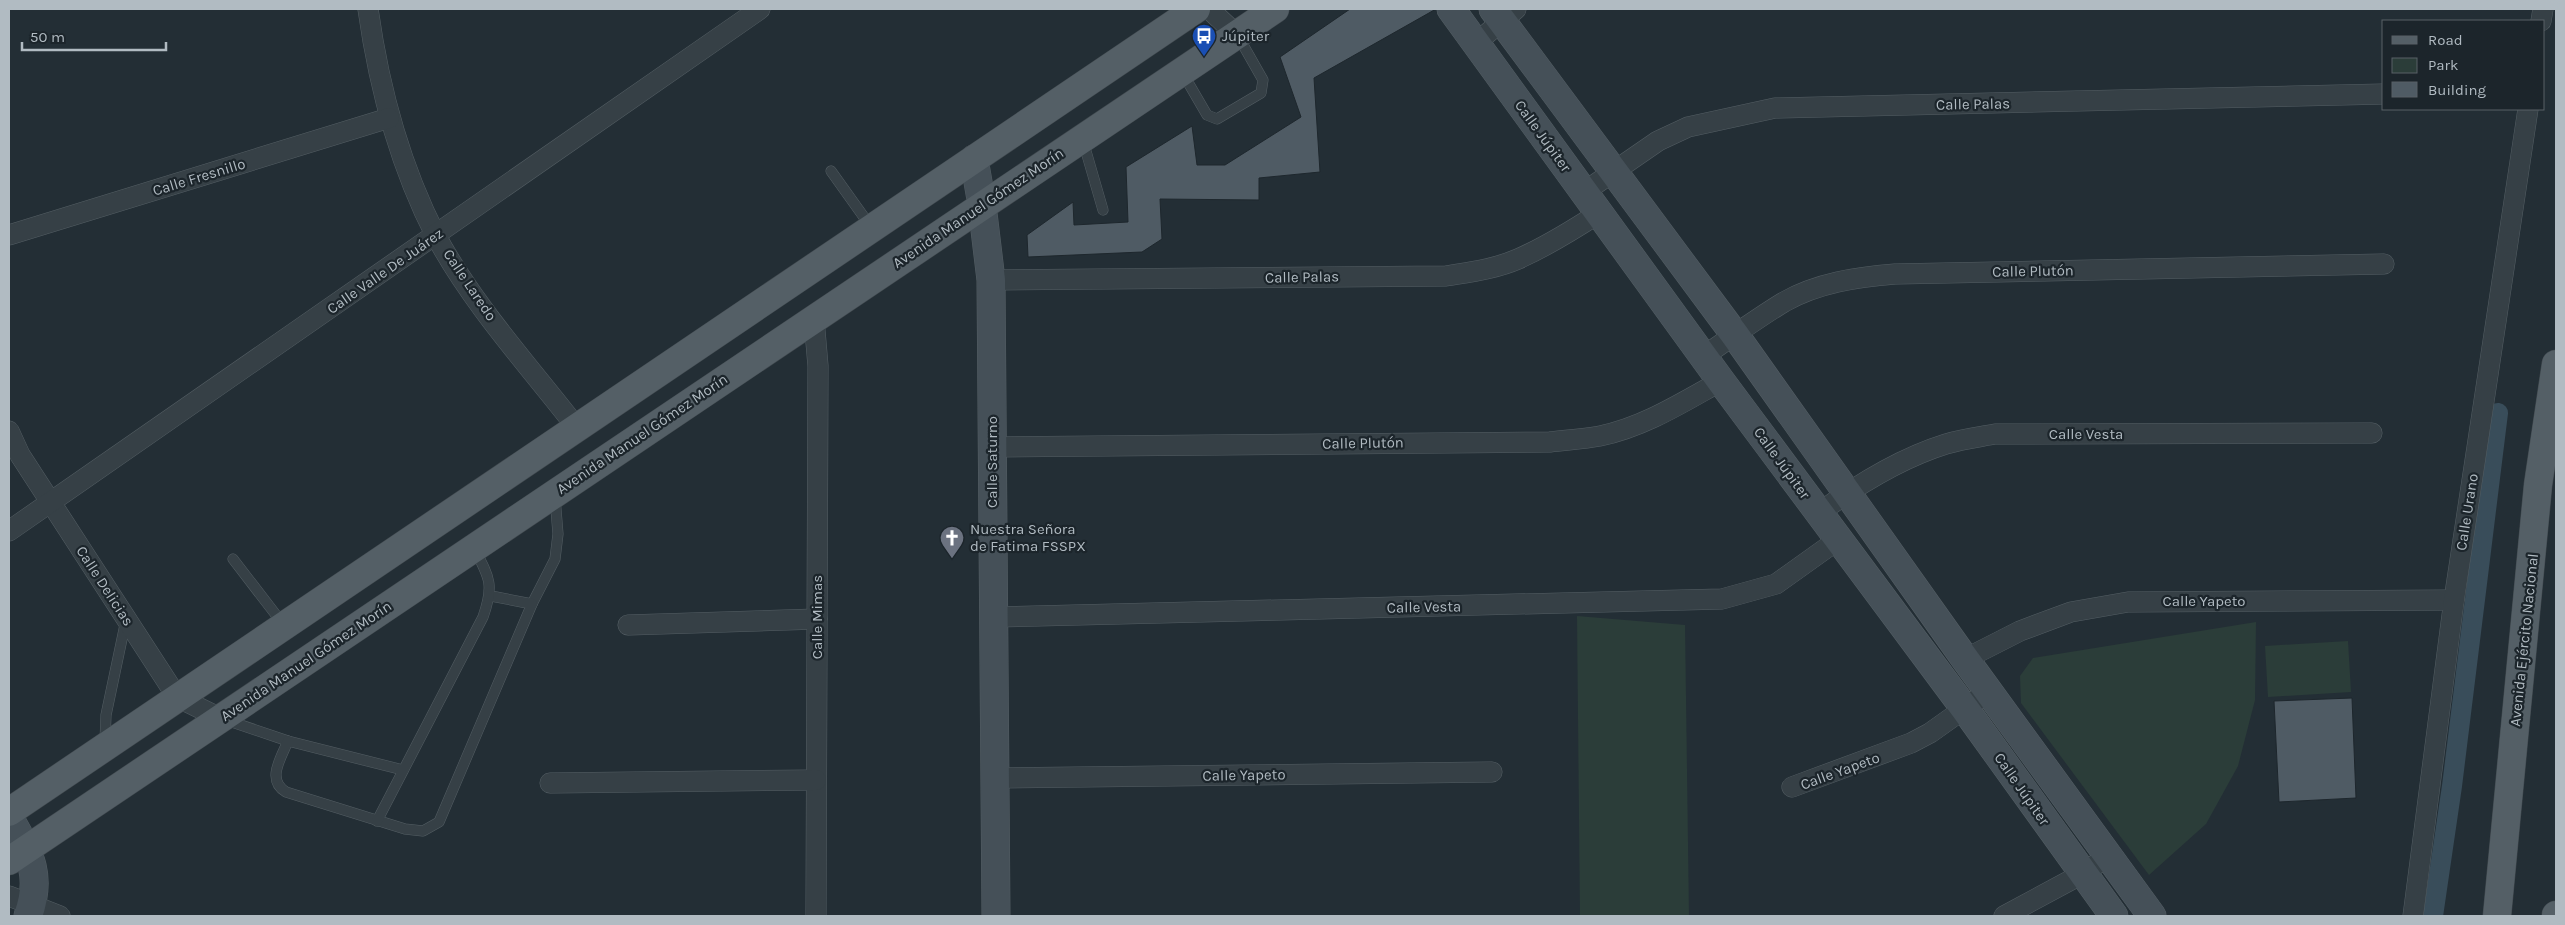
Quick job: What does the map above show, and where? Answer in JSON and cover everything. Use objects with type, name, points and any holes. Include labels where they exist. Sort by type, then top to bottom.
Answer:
[{"type":"main road","points":[[9,812],[1196,9]]},
{"type":"main road","name":"Avenida Manuel Gómez Morín","points":[[18,855],[1276,9]]},
{"type":"main road","name":"Avenida Ejército Nacional","points":[[2497,916],[2547,485],[2556,364]]},
{"type":"street","name":"Calle Laredo","points":[[368,9],[376,64],[389,118],[410,177],[436,236],[466,286],[577,428]]},
{"type":"street","name":"Calle Valle De Juárez","points":[[9,531],[760,9]]},
{"type":"street","points":[[1209,9],[1237,34]]},
{"type":"street","name":"Calle Júpiter","points":[[1451,9],[1819,513],[1965,709],[2114,916]]},
{"type":"street","points":[[1476,43],[1503,12]]},
{"type":"street","name":"Calle Júpiter","points":[[1503,12],[1614,172],[1735,335],[1965,659],[2152,916]]},
{"type":"street","name":"Calle Palas","points":[[991,280],[1446,276],[1486,269],[1517,260],[1557,240],[1592,203],[1614,172],[1658,141],[1688,128],[1732,116],[1775,108],[2382,94]]},
{"type":"street","name":"Calle Urano","points":[[2413,916],[2454,600],[2528,110]]},
{"type":"street","name":"Calle Fresnillo","points":[[9,235],[389,118]]},
{"type":"street","name":"Calle Saturno","points":[[974,159],[982,205],[991,280],[996,916]]},
{"type":"street","name":"Calle Plutón","points":[[1704,356],[1785,301],[1821,287],[1859,276],[2384,264]]},
{"type":"street","name":"Calle Mimas","points":[[814,318],[818,366],[816,916]]},
{"type":"street","name":"Calle Plutón","points":[[992,447],[1550,442],[1600,436],[1631,426],[1669,410],[1722,380]]},
{"type":"street","name":"Calle Delicias","points":[[9,432],[20,455],[177,697]]},
{"type":"street","name":"Calle Vesta","points":[[1819,513],[1847,492],[1898,464],[1947,443],[1995,434],[2372,433]]},
{"type":"street","name":"Calle Vesta","points":[[994,618],[1722,599],[1776,584],[1839,539]]},
{"type":"street","name":"Calle Yapeto","points":[[1965,659],[2020,631],[2071,612],[2128,602],[2454,600]]},
{"type":"street","points":[[628,625],[817,619]]},
{"type":"street","name":"Calle Yapeto","points":[[1792,787],[1904,746],[1930,734],[1988,691]]},
{"type":"street","points":[[177,697],[222,719]]},
{"type":"street","name":"Calle Yapeto","points":[[995,778],[1492,772]]},
{"type":"street","points":[[550,783],[816,780]]},
{"type":"street","points":[[9,817],[18,855],[36,878],[23,906],[60,916]]},
{"type":"street","points":[[2004,916],[2082,874],[2108,856]]},
{"type":"lane","points":[[1182,72],[1207,115],[1212,119],[1218,119],[1261,92],[1263,80],[1237,34]]},
{"type":"lane","points":[[1082,138],[1103,210]]},
{"type":"lane","points":[[831,171],[872,228]]},
{"type":"lane","points":[[288,741],[275,777],[281,789],[377,821],[414,831],[423,830],[439,822],[532,604],[555,559],[558,534],[554,493]]},
{"type":"lane","points":[[377,821],[483,617],[491,596],[485,569],[474,547]]},
{"type":"lane","points":[[233,559],[284,625]]},
{"type":"lane","points":[[491,596],[532,604]]},
{"type":"lane","points":[[105,746],[106,715],[126,620]]},
{"type":"lane","points":[[222,719],[288,741],[403,770]]},
{"type":"green space","points":[[1577,616],[1685,625],[1689,916],[1580,916]]},
{"type":"green space","points":[[2256,622],[2255,700],[2238,766],[2206,824],[2149,875],[2021,703],[2020,676],[2033,658]]},
{"type":"green space","points":[[2348,641],[2351,692],[2268,697],[2265,646]]},
{"type":"building","points":[[1350,9],[1436,9],[1314,78],[1320,172],[1259,178],[1259,200],[1160,199],[1162,239],[1142,252],[1028,257],[1027,235],[1073,202],[1074,225],[1128,222],[1126,167],[1192,126],[1197,165],[1225,165],[1301,117],[1280,57]]},
{"type":"building","points":[[2352,698],[2356,798],[2279,802],[2274,701]]},
{"type":"waterway","points":[[2433,916],[2452,786],[2498,413]]},
{"type":"place","name":"Júpiter","points":[[1204,57]]},
{"type":"place","name":"Nuestra Señora de Fatima FSSPX","points":[[952,559]]}]
